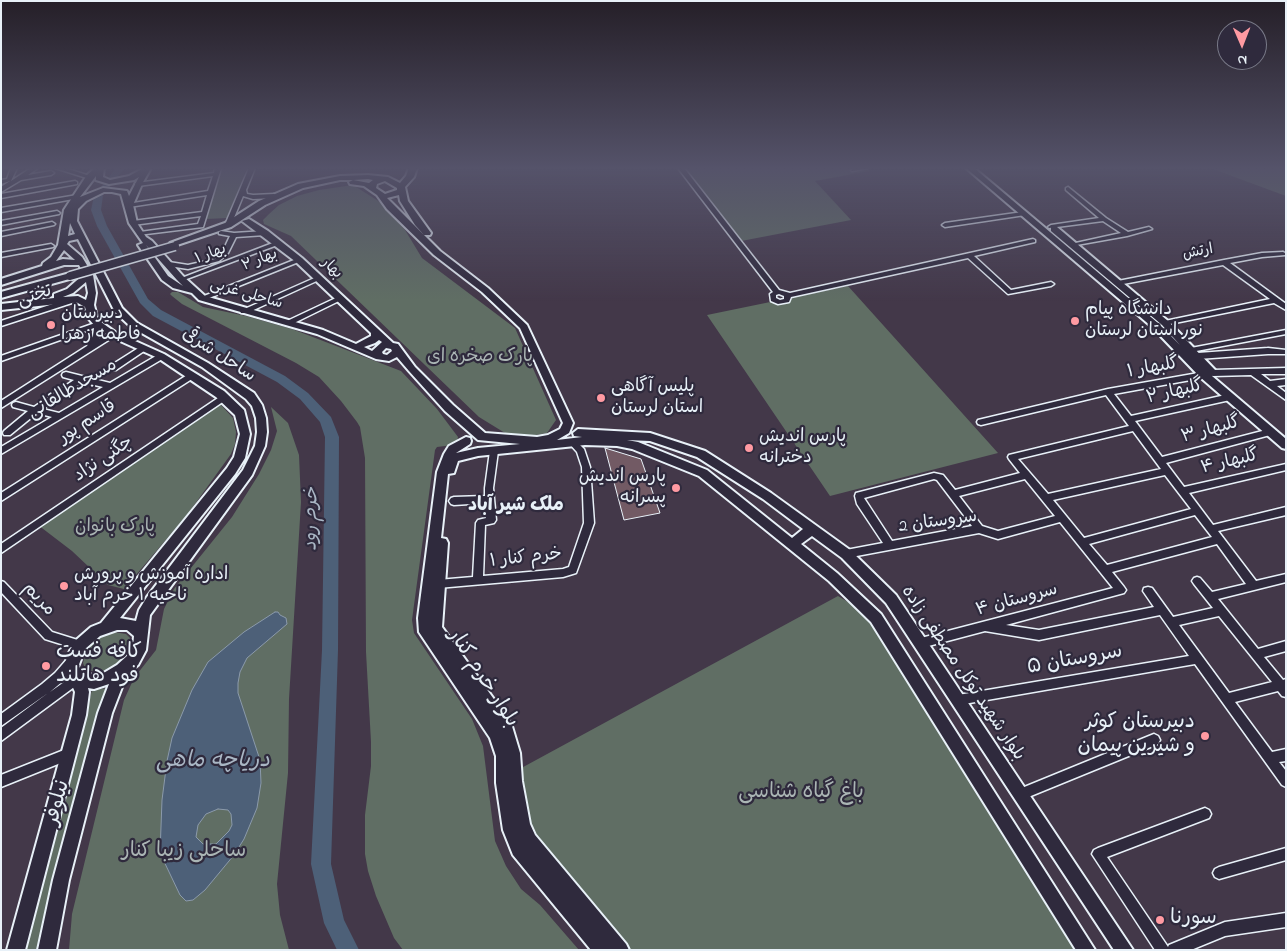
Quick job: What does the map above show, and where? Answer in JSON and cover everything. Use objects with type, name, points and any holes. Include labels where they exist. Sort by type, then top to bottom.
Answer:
[{"type":"main road","points":[[40,270],[54,259],[56,245],[67,212]]},
{"type":"main road","name":"ساحل شرقی","points":[[73,212],[73,221],[118,310],[124,318],[205,366],[250,396],[257,405],[261,418],[260,446],[248,472],[152,600],[144,614],[140,634]]},
{"type":"main road","name":"ساحلی غربی","points":[[131,212],[133,223],[142,236],[200,296],[244,311],[289,322],[348,344]]},
{"type":"main road","points":[[175,245],[228,225],[248,212]]},
{"type":"main road","points":[[1,295],[221,233],[246,221],[259,212]]},
{"type":"main road","points":[[395,212],[437,253],[485,290],[524,326],[566,417],[570,435]]},
{"type":"main road","points":[[411,212],[418,223],[459,266],[497,293],[528,324],[575,420],[570,435]]},
{"type":"main road","points":[[1032,212],[1073,245],[1165,324],[1230,397],[1286,445]]},
{"type":"main road","points":[[1023,214],[1192,355]]},
{"type":"main road","name":"بهار","points":[[246,221],[278,243],[319,278],[340,300],[391,346],[449,408]]},
{"type":"main road","points":[[56,245],[72,236],[82,237]]},
{"type":"main road","points":[[142,236],[142,245],[164,278],[176,286],[200,296]]},
{"type":"main road","points":[[56,245],[82,263],[89,274],[92,294],[89,305],[90,311],[98,324],[117,337],[161,356],[192,375],[234,405],[243,422],[244,434],[239,458],[221,484],[106,626]]},
{"type":"main road","points":[[1,282],[67,261],[82,263]]},
{"type":"main road","points":[[45,301],[70,291],[89,274]]},
{"type":"main road","points":[[1,291],[69,275]]},
{"type":"main road","points":[[1,307],[78,299],[89,305]]},
{"type":"main road","points":[[1130,303],[1140,302]]},
{"type":"main road","points":[[117,337],[130,340],[140,336],[142,334],[139,328]]},
{"type":"main road","points":[[360,345],[376,337],[376,333]]},
{"type":"main road","points":[[142,349],[137,342],[151,338],[157,339]]},
{"type":"main road","points":[[348,344],[391,346]]},
{"type":"main road","points":[[348,344],[412,369]]},
{"type":"main road","points":[[381,358],[376,351],[391,346]]},
{"type":"main road","points":[[381,358],[394,356],[391,346]]},
{"type":"main road","points":[[1208,374],[1286,436]]},
{"type":"main road","points":[[449,408],[486,441],[486,446],[471,446]]},
{"type":"main road","points":[[449,408],[471,446],[494,451],[570,435],[585,441],[617,442],[634,446],[704,473],[833,577],[876,618],[1086,950]]},
{"type":"main road","points":[[471,446],[475,436],[537,441],[570,435]]},
{"type":"main road","name":"بلوار شهید توکل مصطفی زاده","points":[[570,435],[650,437],[701,454],[768,496],[846,554],[891,599],[1124,950]]},
{"type":"main road","name":"بلوار خرم کنار","points":[[471,446],[453,460],[449,472],[435,628],[506,728],[513,753],[514,781],[522,826],[529,842],[620,950]]},
{"type":"main road","name":"بلوار خرم کنار","points":[[471,446],[448,454],[443,472],[426,632],[496,734],[503,756],[504,783],[511,830],[519,849],[602,950]]},
{"type":"main road","points":[[793,544],[812,529]]},
{"type":"main road","points":[[127,624],[135,627],[140,634],[139,650],[133,660],[122,670],[104,680],[94,682],[78,678],[71,668],[80,645],[96,631],[106,626],[127,624]]},
{"type":"main road","name":"نیلوفر","points":[[47,950],[61,880],[105,713],[122,670]]},
{"type":"main road","name":"نیلوفر","points":[[16,950],[69,754],[82,692],[78,678]]},
{"type":"street","points":[[228,225],[234,212]]},
{"type":"street","points":[[715,212],[777,292],[772,296],[778,301],[786,301],[788,296],[1033,242]]},
{"type":"street","points":[[1096,212],[1127,234]]},
{"type":"street","points":[[1,223],[57,213]]},
{"type":"street","points":[[133,223],[203,214],[201,226],[142,236]]},
{"type":"street","points":[[945,225],[1023,214]]},
{"type":"street","points":[[1051,227],[1104,219]]},
{"type":"street","points":[[1,234],[52,224]]},
{"type":"street","points":[[1073,245],[1150,229]]},
{"type":"street","points":[[221,233],[234,235],[265,233]]},
{"type":"street","points":[[169,264],[188,267],[217,260],[226,252],[234,235]]},
{"type":"street","name":"بهار ۱","points":[[182,279],[278,243]]},
{"type":"street","points":[[1,255],[56,245]]},
{"type":"street","name":"ارتش","points":[[1118,283],[1262,255],[1283,254]]},
{"type":"street","points":[[970,256],[1010,292],[1051,284]]},
{"type":"street","name":"بهار ۲","points":[[200,296],[299,260]]},
{"type":"street","points":[[1224,262],[1286,308]]},
{"type":"street","points":[[244,311],[319,278]]},
{"type":"street","name":"تختی","points":[[1,324],[78,299]]},
{"type":"street","points":[[289,322],[340,300]]},
{"type":"street","points":[[1165,324],[1276,300]]},
{"type":"street","points":[[1,359],[98,324],[96,336],[90,348]]},
{"type":"street","points":[[1192,355],[1286,332]]},
{"type":"street","points":[[1,405],[90,348],[117,337]]},
{"type":"street","points":[[113,368],[142,349]]},
{"type":"street","points":[[1192,355],[1268,351],[1284,352]]},
{"type":"street","name":"مسجدطالقانی","points":[[1,451],[161,356]]},
{"type":"street","name":"گلبهار ۱","points":[[981,422],[1108,392],[1208,374],[1286,371]]},
{"type":"street","points":[[1253,372],[1286,397]]},
{"type":"street","points":[[66,375],[110,386]]},
{"type":"street","name":"قاسم پور","points":[[1,498],[192,375]]},
{"type":"street","points":[[7,434],[35,410],[80,379]]},
{"type":"street","points":[[1269,384],[1286,382]]},
{"type":"street","points":[[1108,392],[1254,586]]},
{"type":"street","name":"چگنی نژاد","points":[[1,549],[224,397]]},
{"type":"street","name":"گلبهار ۲","points":[[1128,420],[1230,397]]},
{"type":"street","points":[[16,405],[61,416]]},
{"type":"street","points":[[1134,428],[1012,457],[1105,570],[1219,539]]},
{"type":"street","name":"۳ گلبهار","points":[[1160,461],[1270,432]]},
{"type":"street","name":"خرم کنار ۱","points":[[438,584],[563,573],[573,570],[589,523],[586,467],[581,451],[570,435]]},
{"type":"street","points":[[478,580],[482,524],[491,520],[489,488],[494,451]]},
{"type":"street","name":"گلبهار ۴","points":[[1182,491],[1286,467]]},
{"type":"street","points":[[1046,498],[1167,470]]},
{"type":"street","points":[[953,494],[1027,475]]},
{"type":"street","points":[[890,546],[860,501],[859,496],[934,476],[940,477],[980,529]]},
{"type":"street","points":[[454,501],[490,499]]},
{"type":"street","points":[[1082,542],[1198,511]]},
{"type":"street","points":[[1211,529],[1286,511]]},
{"type":"street","name":"سروستان 2","points":[[846,554],[980,529],[998,535],[1063,518]]},
{"type":"street","name":"سروستان ۴","points":[[920,643],[1121,590],[1105,570]]},
{"type":"street","points":[[1210,598],[1286,578]]},
{"type":"street","points":[[1197,581],[1284,687],[1226,699]]},
{"type":"street","name":"مریم","points":[[1,585],[49,636],[80,645]]},
{"type":"street","points":[[1148,591],[1286,781]]},
{"type":"street","points":[[982,627],[1039,634],[1162,610]]},
{"type":"street","points":[[1171,622],[1221,611]]},
{"type":"street","points":[[1256,654],[1286,646]]},
{"type":"street","name":"سروستان ۵","points":[[958,700],[1198,659]]},
{"type":"street","points":[[2,720],[60,677],[72,662]]},
{"type":"street","points":[[1,734],[78,678]]},
{"type":"street","points":[[1021,794],[1154,740]]},
{"type":"street","points":[[1,781],[69,754]]},
{"type":"street","points":[[1269,758],[1286,755]]},
{"type":"street","points":[[1163,950],[1098,854],[1205,814]]},
{"type":"street","points":[[1219,874],[1286,854]]},
{"type":"street","points":[[1174,950],[1225,929],[1286,920]]},
{"type":"green space","points":[[208,212],[229,212],[227,218],[206,219]]},
{"type":"green space","name":"پارک صخره ای","points":[[271,212],[389,212],[405,230],[422,258],[515,328],[556,420],[547,433],[520,438],[505,433],[479,417],[291,236],[264,224],[263,220]]},
{"type":"green space","points":[[714,212],[844,212],[851,220],[736,242]]},
{"type":"green space","points":[[848,286],[998,453],[830,496],[707,315]]},
{"type":"green space","points":[[178,292],[203,307],[246,316],[292,329],[401,371],[437,409],[458,437],[457,442],[453,445],[437,447],[435,450],[412,620],[414,633],[472,719],[483,746],[495,841],[506,866],[521,889],[540,905],[579,950],[403,950],[394,938],[376,896],[365,854],[365,815],[371,766],[371,742],[366,652],[365,458],[360,427],[341,401],[319,377],[296,363],[182,304],[170,294]]},
{"type":"green space","name":"پارک بانوان","points":[[220,404],[233,418],[236,432],[235,444],[231,454],[187,515],[124,589],[108,585],[72,551],[38,525]]},
{"type":"green space","name":"ساحلی زیبا کنار","points":[[271,407],[288,423],[299,455],[301,502],[289,699],[288,773],[277,884],[280,915],[289,950],[69,950],[72,914],[124,700],[134,678],[156,650],[164,609],[174,589],[232,517],[259,474],[271,450],[277,431]]},
{"type":"green space","name":"باغ گیاه شناسی","points":[[838,596],[873,617],[1084,950],[621,950],[529,841],[514,772]]},
{"type":"green space","points":[[114,632],[126,634],[130,638],[130,649],[127,655],[115,667],[106,671],[91,671],[85,668],[83,663],[87,649],[99,637]]},
{"type":"green space","points":[[108,688],[39,950],[23,950],[92,690]]},
{"type":"water","name":"دریاچه ماهی","points":[[275,612],[286,618],[287,624],[247,658],[240,672],[238,683],[238,693],[260,760],[261,783],[257,808],[244,839],[234,855],[205,890],[193,900],[186,901],[180,895],[160,853],[162,800],[167,761],[172,738],[192,690],[208,662],[244,632]],"holes":[[[218,809],[228,810],[231,814],[232,825],[229,831],[216,844],[203,844],[196,837],[198,825],[206,814]]]},
{"type":"building","points":[[605,448],[641,459],[660,513],[624,520]]},
{"type":"waterway","name":"خرم رود","points":[[97,212],[102,226],[144,301],[157,313],[281,379],[304,396],[326,420],[332,437],[330,650],[321,864],[334,923],[349,950]]},
{"type":"place","name":"دانشگاه پیام نور استان لرستان","points":[[1075,321]]},
{"type":"place","name":"دبیرستان فاطمه زهرا","points":[[51,325]]},
{"type":"place","name":"پلیس آگاهی استان لرستان","points":[[601,398]]},
{"type":"place","name":"پارس اندیش دخترانه","points":[[749,448]]},
{"type":"place","name":"پارس اندیش پسرانه","points":[[676,488]]},
{"type":"place","name":"اداره آموزش و پرورش ناحیه ۱ خرم آباد","points":[[64,586]]},
{"type":"place","name":"کافه فست فود هاتلند","points":[[46,666]]},
{"type":"place","name":"دبیرستان کوثر و شیرین پیمان","points":[[1205,736]]},
{"type":"place","name":"سورنا","points":[[1160,920]]},
{"type":"district","name":"ملک شیر آباد","points":[[516,507]]}]
